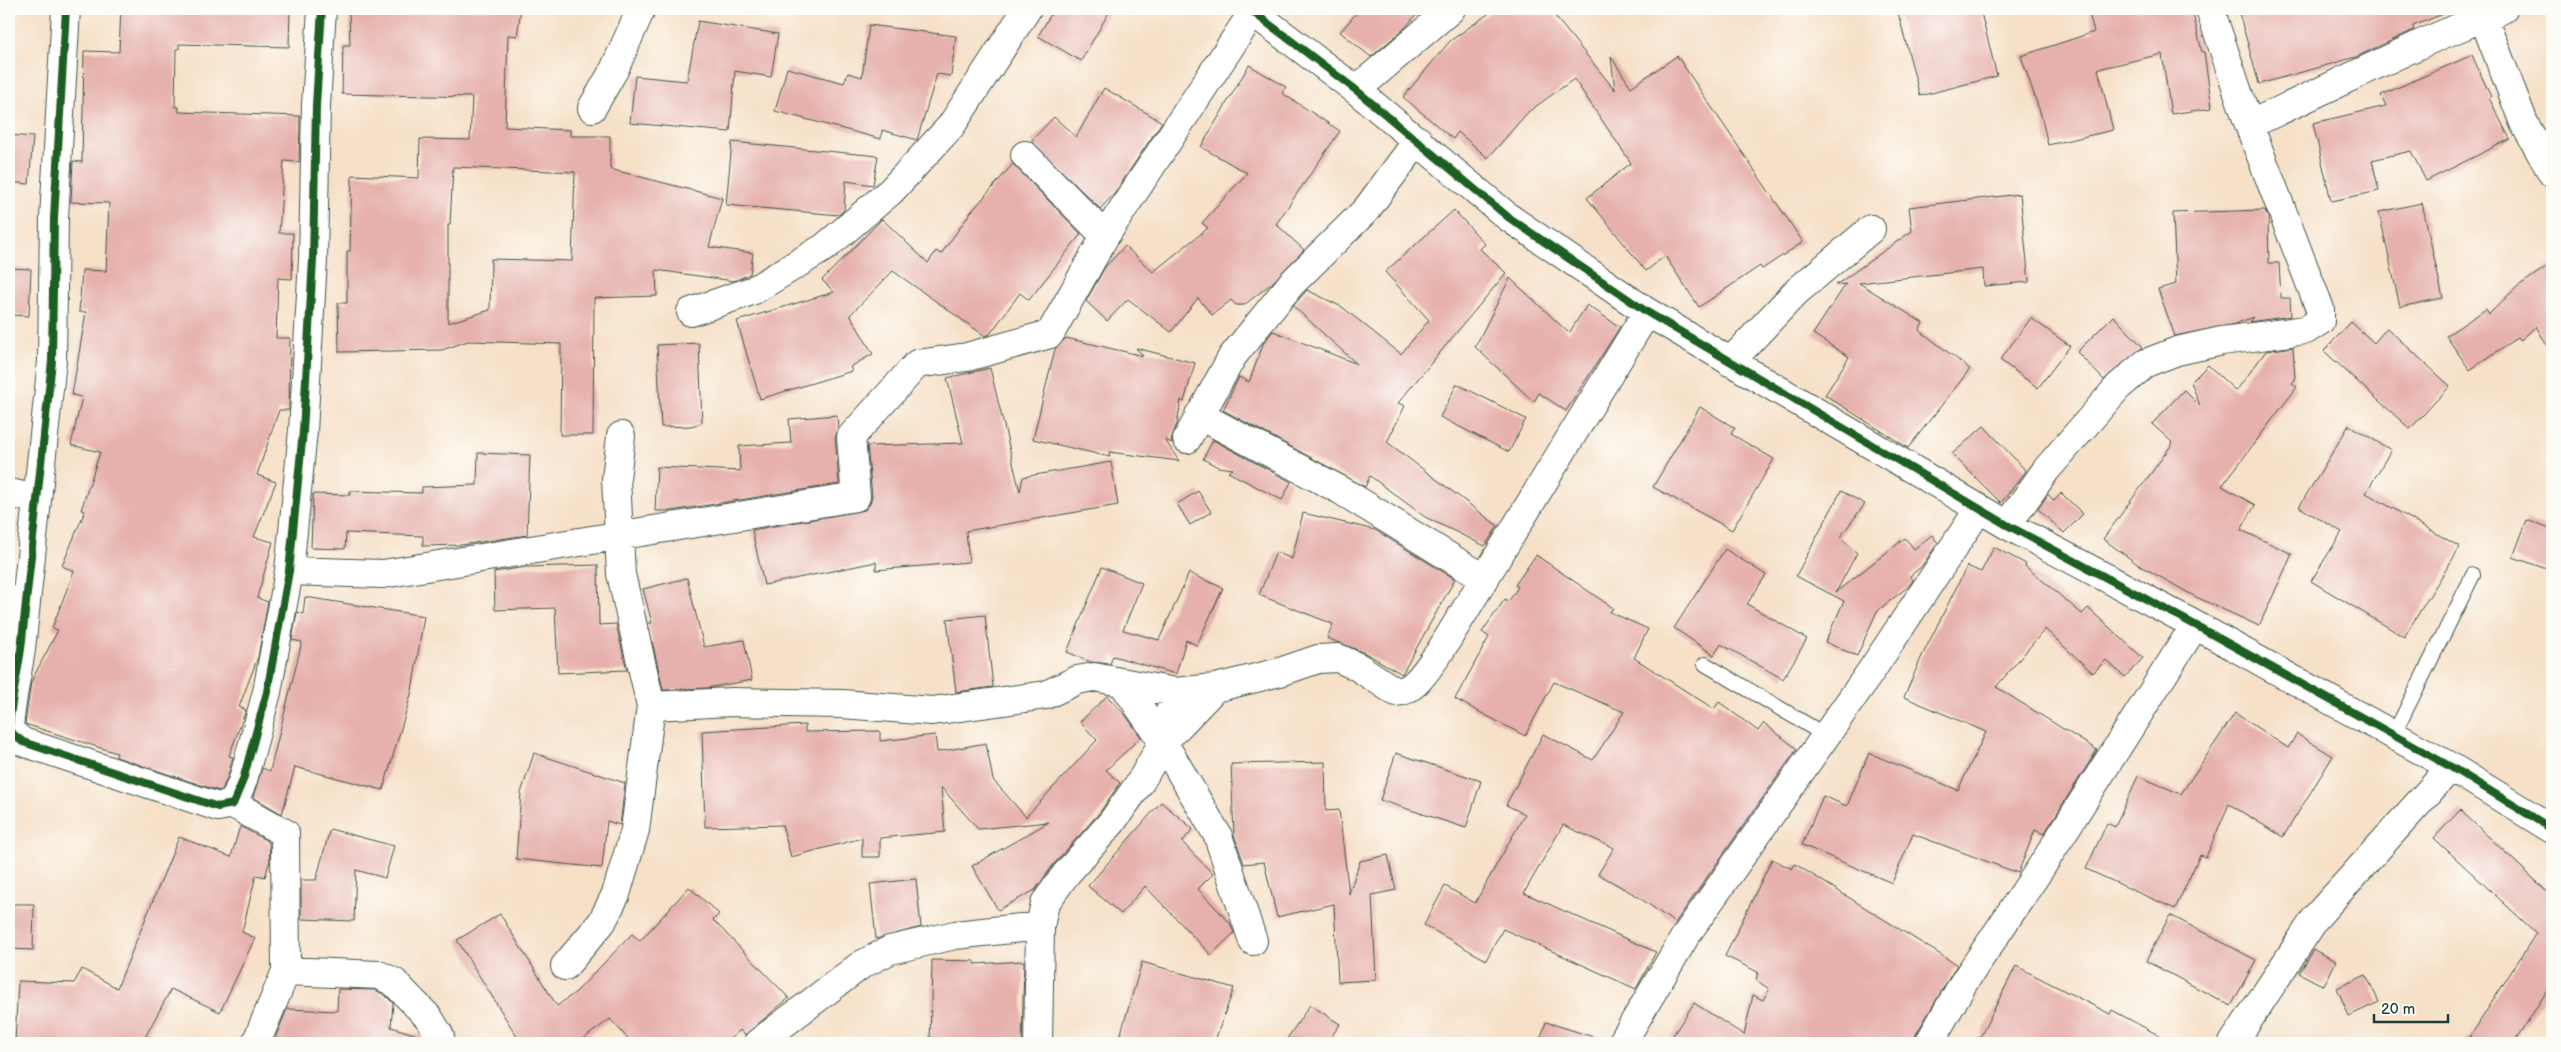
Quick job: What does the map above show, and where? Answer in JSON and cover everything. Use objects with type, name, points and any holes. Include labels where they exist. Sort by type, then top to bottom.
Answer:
[{"type":"street","points":[[66,9],[54,218],[52,361],[21,649],[16,688],[9,713],[9,731],[22,742],[119,775],[218,807],[233,804],[285,833],[286,971],[256,1043]]},
{"type":"street","points":[[233,804],[243,780],[267,692],[289,571],[303,430],[313,260],[316,105],[322,9]]},
{"type":"street","points":[[592,108],[614,70],[641,9]]},
{"type":"street","points":[[691,312],[754,290],[825,246],[891,191],[951,126],[1027,9]]},
{"type":"street","points":[[1356,90],[1451,9]]},
{"type":"street","points":[[2006,525],[2046,470],[2118,387],[2146,364],[2176,351],[2222,341],[2306,330],[2320,321],[2320,309],[2249,125],[2210,9]]},
{"type":"street","points":[[289,571],[383,574],[856,497],[851,437],[917,364],[967,357],[1050,334],[1105,236],[1251,10],[1356,90],[1508,217],[1647,312],[2006,525],[2194,625],[2451,767],[2552,829]]},
{"type":"street","points":[[2249,125],[2489,12],[2524,123],[2552,173]]},
{"type":"street","points":[[1187,439],[1232,357],[1291,284],[1366,210],[1418,140]]},
{"type":"street","points":[[1025,155],[1105,236]]},
{"type":"street","points":[[1730,362],[1796,292],[1871,229]]},
{"type":"street","points":[[651,706],[741,702],[842,704],[932,710],[1046,695],[1077,680],[1094,677],[1175,692],[1216,688],[1280,672],[1318,659],[1338,658],[1358,667],[1396,692],[1401,692],[1410,688],[1439,653],[1647,312]]},
{"type":"street","points":[[1200,415],[1342,491],[1485,579]]},
{"type":"street","points":[[565,966],[602,922],[616,894],[635,830],[651,706],[621,574],[616,479],[621,436]]},
{"type":"street","points":[[9,493],[37,499]]},
{"type":"street","points":[[1622,1043],[1686,935],[1980,509]]},
{"type":"street","points":[[1929,1043],[1964,982],[2038,872],[2194,625]]},
{"type":"street","points":[[1122,682],[1163,742],[1218,836],[1253,941]]},
{"type":"street","points":[[1038,1043],[1040,926],[1045,903],[1066,874],[1112,822],[1141,781],[1163,742],[1216,688]]},
{"type":"street","points":[[1163,742],[1175,692]]},
{"type":"street","points":[[2233,1043],[2317,916],[2451,767]]},
{"type":"street","points":[[758,1043],[861,965],[890,950],[955,935],[1040,926]]},
{"type":"street","points":[[286,971],[379,975],[394,982],[429,1018],[440,1036],[440,1043]]},
{"type":"lane","points":[[2393,736],[2473,575]]},
{"type":"lane","points":[[1705,664],[1825,735]]},
{"type":"building","points":[[121,9],[290,9],[289,47],[179,44],[179,49],[176,49],[175,107],[179,107],[179,112],[300,116],[299,162],[284,161],[279,233],[293,233],[292,279],[278,278],[276,338],[290,338],[289,410],[279,410],[257,475],[276,482],[254,537],[273,542],[257,598],[268,602],[258,657],[239,707],[246,710],[229,756],[233,757],[228,775],[222,790],[219,791],[116,757],[117,753],[25,724],[31,682],[58,630],[52,628],[74,571],[62,566],[85,511],[81,510],[100,452],[71,445],[82,397],[72,395],[86,312],[79,312],[82,270],[106,271],[109,203],[71,202],[73,161],[82,162],[84,51],[119,52]]},
{"type":"building","points":[[349,9],[521,9],[517,36],[508,35],[505,127],[570,130],[570,136],[610,136],[610,169],[722,198],[709,247],[753,253],[750,274],[734,281],[656,270],[657,296],[594,298],[593,435],[560,435],[561,344],[468,341],[442,350],[339,352],[338,303],[347,303],[347,251],[350,251],[352,175],[419,178],[420,139],[470,140],[472,97],[342,94],[343,45],[350,45]],"holes":[[[453,167],[575,172],[572,261],[491,259],[490,310],[448,323],[448,225],[450,225]]]},
{"type":"building","points":[[1054,9],[1111,9],[1081,61],[1038,36]]},
{"type":"building","points":[[1360,9],[1421,9],[1406,27],[1371,57],[1340,32]]},
{"type":"building","points":[[1495,9],[1549,9],[1615,90],[1611,57],[1631,87],[1677,56],[1803,242],[1762,269],[1760,266],[1699,307],[1665,256],[1646,271],[1587,198],[1631,163],[1574,79],[1528,112],[1488,158],[1458,132],[1453,139],[1403,97],[1450,41]]},
{"type":"building","points":[[1897,9],[1980,9],[1997,76],[1920,96]]},
{"type":"building","points":[[2088,9],[2192,9],[2202,52],[2204,52],[2212,108],[2171,114],[2162,54],[2098,69],[2113,130],[2048,145],[2041,115],[2021,56],[2094,32]]},
{"type":"building","points":[[2238,9],[2453,10],[2413,26],[2414,30],[2356,57],[2259,84]]},
{"type":"building","points":[[698,21],[778,34],[771,77],[735,71],[730,132],[630,123],[635,76],[687,81]]},
{"type":"building","points":[[869,25],[956,36],[951,76],[937,74],[917,140],[882,130],[881,139],[775,111],[787,68],[844,83],[848,73],[862,77]]},
{"type":"building","points":[[2472,55],[2491,97],[2489,98],[2510,139],[2426,181],[2411,151],[2372,160],[2379,191],[2331,201],[2313,123],[2386,106],[2381,95]]},
{"type":"building","points":[[1249,65],[1286,87],[1282,93],[1340,131],[1276,224],[1304,250],[1271,284],[1244,305],[1236,305],[1231,300],[1212,315],[1198,298],[1171,332],[1128,299],[1107,321],[1086,301],[1105,267],[1125,246],[1153,272],[1208,228],[1202,223],[1247,173],[1201,147]]},
{"type":"building","points":[[1104,88],[1162,122],[1114,194],[1100,209],[1031,141],[1054,117],[1076,137]]},
{"type":"building","points":[[9,135],[33,137],[29,184],[9,182]]},
{"type":"building","points":[[732,142],[878,156],[873,185],[846,181],[844,210],[839,215],[726,205]]},
{"type":"building","points":[[1013,164],[1081,234],[1029,300],[1020,293],[990,334],[985,336],[893,271],[850,315],[873,354],[850,367],[852,371],[760,399],[737,321],[834,292],[822,280],[882,219],[928,263],[936,251],[941,254],[971,212]]},
{"type":"building","points":[[2020,194],[2029,282],[1984,286],[1983,269],[1859,283],[1923,323],[1919,330],[1970,369],[1908,448],[1825,395],[1849,357],[1813,334],[1846,284],[1836,285],[1912,231],[1909,207]]},
{"type":"building","points":[[2422,203],[2443,298],[2400,307],[2379,212]]},
{"type":"building","points":[[1454,210],[1485,244],[1480,249],[1506,273],[1398,403],[1405,406],[1387,442],[1498,526],[1485,546],[1425,517],[1370,476],[1365,487],[1223,410],[1239,377],[1249,382],[1264,342],[1273,331],[1357,364],[1293,306],[1307,290],[1342,307],[1401,354],[1429,320],[1385,272]]},
{"type":"building","points":[[2265,210],[2268,217],[2269,263],[2279,263],[2281,298],[2290,298],[2291,316],[2249,322],[2253,317],[2235,324],[2175,336],[2158,289],[2176,284],[2173,213]]},
{"type":"building","points":[[2552,263],[2552,355],[2536,326],[2521,340],[2518,337],[2470,370],[2446,336],[2486,309],[2489,314],[2517,287]]},
{"type":"building","points":[[9,268],[31,269],[29,316],[9,315]]},
{"type":"building","points":[[1510,278],[1569,333],[1587,305],[1620,327],[1566,411],[1539,393],[1534,402],[1475,347]]},
{"type":"building","points":[[2113,316],[2143,347],[2104,380],[2077,352]]},
{"type":"building","points":[[2031,318],[2070,346],[2038,388],[2000,360]]},
{"type":"building","points":[[2351,322],[2374,343],[2387,328],[2450,386],[2410,429],[2324,351]]},
{"type":"building","points":[[1066,338],[1143,356],[1136,348],[1195,363],[1184,402],[1181,400],[1177,424],[1171,439],[1172,443],[1165,440],[1179,461],[1109,452],[1110,457],[1033,439],[1055,349]]},
{"type":"building","points":[[699,343],[702,423],[691,426],[661,427],[657,345]]},
{"type":"building","points":[[2293,347],[2295,380],[2292,383],[2297,387],[2222,486],[2255,505],[2241,530],[2292,554],[2259,626],[2194,596],[2139,565],[2103,539],[2173,443],[2152,424],[2184,390],[2200,406],[2191,382],[2208,365],[2236,391],[2266,351]]},
{"type":"building","points":[[990,368],[1020,492],[1023,477],[1111,462],[1118,505],[966,531],[969,562],[876,570],[876,562],[764,585],[752,530],[865,510],[870,504],[872,496],[867,446],[963,443],[947,378]]},
{"type":"building","points":[[1457,384],[1526,419],[1509,452],[1440,417]]},
{"type":"building","points":[[1700,407],[1735,428],[1731,434],[1774,459],[1732,530],[1653,487]]},
{"type":"building","points":[[837,415],[838,429],[835,438],[839,484],[671,511],[655,511],[657,467],[740,471],[739,446],[791,443],[789,419]]},
{"type":"building","points":[[2349,425],[2391,450],[2366,493],[2460,547],[2404,637],[2311,581],[2342,532],[2299,507]]},
{"type":"building","points":[[1984,426],[2026,471],[2001,503],[1952,454]]},
{"type":"building","points":[[1213,440],[1291,482],[1282,500],[1228,472],[1233,469],[1218,467],[1203,459]]},
{"type":"building","points":[[478,453],[530,455],[527,535],[461,545],[423,546],[423,536],[346,533],[345,549],[311,548],[313,494],[350,495],[350,491],[422,493],[422,487],[477,485]]},
{"type":"building","points":[[1198,491],[1211,512],[1190,525],[1177,504]]},
{"type":"building","points":[[1841,491],[1865,504],[1840,537],[1857,553],[1836,592],[1905,538],[1914,549],[1932,535],[1938,543],[1921,567],[1910,576],[1913,580],[1909,586],[1877,611],[1857,656],[1825,642],[1844,601],[1796,576]]},
{"type":"building","points":[[2061,493],[2083,514],[2064,533],[2038,509],[2048,494],[2054,501]]},
{"type":"building","points":[[1303,513],[1375,530],[1455,579],[1402,674],[1365,653],[1327,638],[1333,624],[1259,595],[1276,552],[1292,559]]},
{"type":"building","points":[[2527,520],[2552,530],[2552,571],[2513,557]]},
{"type":"building","points":[[1994,547],[2026,564],[2025,566],[2082,614],[2088,608],[2143,658],[2125,677],[2106,660],[2093,673],[2045,629],[1996,687],[2097,750],[2044,834],[2035,830],[2018,873],[1913,834],[1892,883],[1802,845],[1823,796],[1847,806],[1869,753],[1958,790],[1986,732],[1904,697],[1922,656],[1967,566],[1981,572]]},
{"type":"building","points":[[1725,549],[1766,575],[1747,604],[1807,639],[1783,679],[1721,644],[1714,655],[1674,628]]},
{"type":"building","points":[[1536,555],[1613,608],[1610,612],[1648,629],[1634,658],[1714,709],[1719,702],[1758,731],[1764,723],[1797,749],[1675,923],[1637,896],[1598,874],[1614,848],[1563,825],[1524,893],[1656,952],[1636,989],[1503,929],[1486,960],[1424,925],[1445,886],[1475,903],[1525,814],[1506,805],[1543,734],[1593,760],[1624,712],[1554,682],[1525,736],[1455,699],[1489,637],[1482,632],[1505,599],[1509,601],[1518,587],[1515,585]]},
{"type":"building","points":[[598,565],[599,625],[616,624],[627,670],[558,673],[555,608],[495,610],[494,572],[526,567]]},
{"type":"building","points":[[1102,567],[1142,583],[1123,630],[1159,640],[1189,573],[1223,588],[1197,645],[1186,640],[1176,674],[1113,656],[1110,664],[1091,662],[1067,652]]},
{"type":"building","points":[[687,578],[704,647],[744,640],[752,680],[707,688],[663,690],[648,623],[652,623],[643,589]]},
{"type":"building","points":[[305,597],[424,616],[412,691],[383,790],[295,767],[282,814],[253,797],[262,768],[270,771],[302,642],[292,640],[297,612],[303,614]]},
{"type":"building","points":[[985,615],[993,687],[956,692],[947,619]]},
{"type":"building","points":[[1107,696],[1127,717],[1141,737],[1106,770],[1120,783],[1100,812],[1054,864],[1035,890],[998,910],[972,866],[1049,822],[978,829],[941,787],[945,832],[880,838],[880,857],[862,857],[862,838],[791,857],[782,825],[705,827],[702,731],[805,725],[805,732],[880,731],[880,741],[935,735],[937,752],[986,743],[993,780],[1026,817],[1097,740],[1080,722]]},
{"type":"building","points":[[2235,713],[2288,748],[2297,734],[2333,756],[2283,837],[2229,804],[2206,857],[2200,855],[2175,909],[2086,869],[2107,823],[2115,827],[2138,776],[2181,794]]},
{"type":"building","points":[[534,753],[625,783],[620,825],[607,821],[602,868],[516,859],[521,793]]},
{"type":"building","points":[[1396,753],[1481,781],[1466,828],[1380,800]]},
{"type":"building","points":[[1325,762],[1326,811],[1339,810],[1349,894],[1360,861],[1388,855],[1396,890],[1372,895],[1376,980],[1338,982],[1334,904],[1277,917],[1264,862],[1244,864],[1234,835],[1231,764]]},
{"type":"building","points":[[1161,802],[1193,829],[1182,842],[1213,874],[1198,889],[1230,923],[1234,933],[1211,955],[1145,886],[1121,914],[1088,886]]},
{"type":"building","points":[[2460,810],[2552,896],[2552,983],[2514,1043],[2466,1043],[2536,933],[2434,838]]},
{"type":"building","points":[[240,826],[269,842],[270,861],[265,877],[256,875],[242,932],[255,938],[220,1012],[171,989],[142,1043],[15,1043],[18,981],[74,983],[82,969],[117,988],[179,837],[231,857]]},
{"type":"building","points":[[330,829],[394,846],[385,878],[356,870],[354,921],[301,919],[301,880],[316,880]]},
{"type":"building","points":[[1772,859],[1792,869],[1795,864],[1957,965],[1911,1043],[1668,1043],[1694,1003],[1744,1035],[1753,995],[1763,1000],[1769,989],[1756,980],[1758,972],[1725,956]]},
{"type":"building","points":[[916,879],[921,927],[876,939],[870,884]]},
{"type":"building","points":[[689,887],[719,914],[713,920],[789,998],[745,1035],[740,1030],[725,1043],[632,1043],[610,1019],[578,1043],[521,1043],[457,940],[500,914],[557,1006],[576,992],[632,934],[640,941]]},
{"type":"building","points":[[9,904],[34,904],[33,950],[9,949]]},
{"type":"building","points":[[2170,915],[2256,960],[2231,1006],[2146,961]]},
{"type":"building","points":[[2314,950],[2336,961],[2324,986],[2299,973]]},
{"type":"building","points":[[932,960],[975,961],[975,964],[1024,961],[1022,1043],[930,1043]]},
{"type":"building","points":[[1142,962],[1234,988],[1214,1043],[1118,1043]]},
{"type":"building","points":[[2016,966],[2110,1014],[2112,1010],[2173,1043],[1977,1043]]},
{"type":"building","points":[[2366,975],[2379,1002],[2349,1016],[2337,988]]},
{"type":"building","points":[[338,989],[375,990],[385,995],[393,1003],[391,1027],[421,1036],[424,1043],[276,1043],[276,1036],[287,1009],[337,1011]]},
{"type":"building","points":[[1310,1005],[1340,1024],[1327,1043],[1284,1043]]},
{"type":"building","points":[[1546,1022],[1600,1039],[1600,1043],[1539,1043]]},
{"type":"cycle path","points":[[66,9],[54,218],[52,361],[21,649],[9,731],[23,742],[218,807],[233,804],[243,780],[267,692],[289,571],[303,431],[313,260],[316,105],[322,9]]},
{"type":"cycle path","points":[[1249,9],[1356,90],[1508,217],[1647,312],[2007,525],[2195,625],[2451,767],[2552,829]]}]
